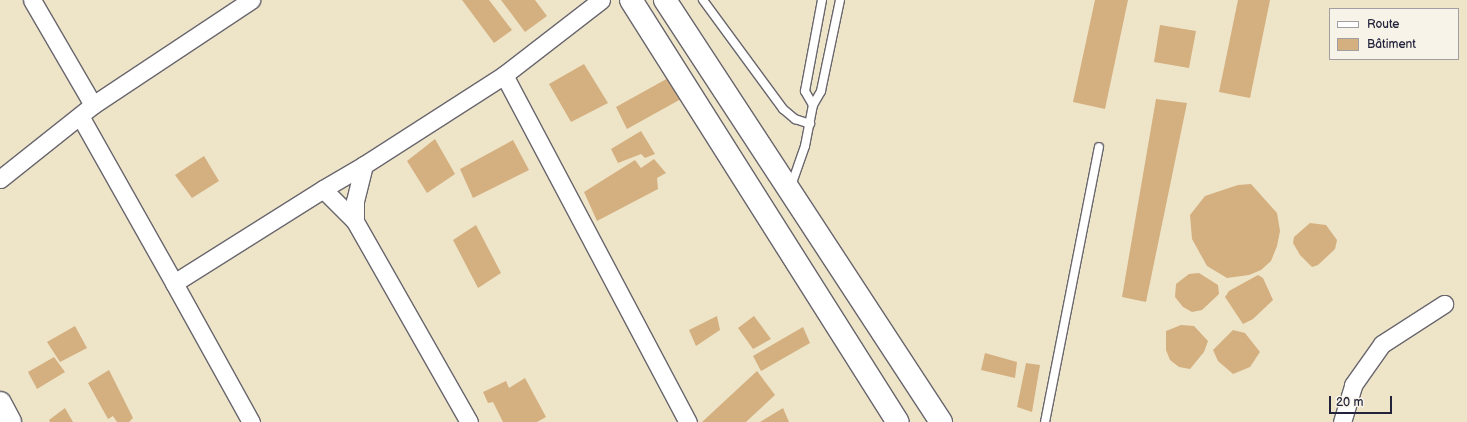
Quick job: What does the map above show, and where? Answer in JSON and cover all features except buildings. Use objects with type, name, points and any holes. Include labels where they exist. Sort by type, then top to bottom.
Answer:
[{"type":"street","points":[[32,0],[93,105]]},
{"type":"street","points":[[0,179],[93,105],[251,0]]},
{"type":"street","points":[[174,283],[504,76],[601,0]]},
{"type":"street","points":[[630,0],[898,422]]},
{"type":"street","points":[[665,0],[941,422]]},
{"type":"street","points":[[504,76],[688,422]]},
{"type":"street","points":[[80,116],[251,422]]},
{"type":"street","points":[[745,183],[772,163]]},
{"type":"street","points":[[355,221],[355,201],[364,165]]},
{"type":"street","points":[[323,189],[355,221],[469,422]]},
{"type":"street","points":[[1342,422],[1353,385],[1382,344],[1444,304]]},
{"type":"street","points":[[0,403],[10,422]]},
{"type":"lane","points":[[703,0],[783,109],[795,119],[810,124]]},
{"type":"lane","points":[[813,105],[805,91],[822,0]]},
{"type":"lane","points":[[790,189],[805,146],[813,105],[821,91],[840,0]]},
{"type":"lane","points":[[1045,422],[1099,147]]}]
